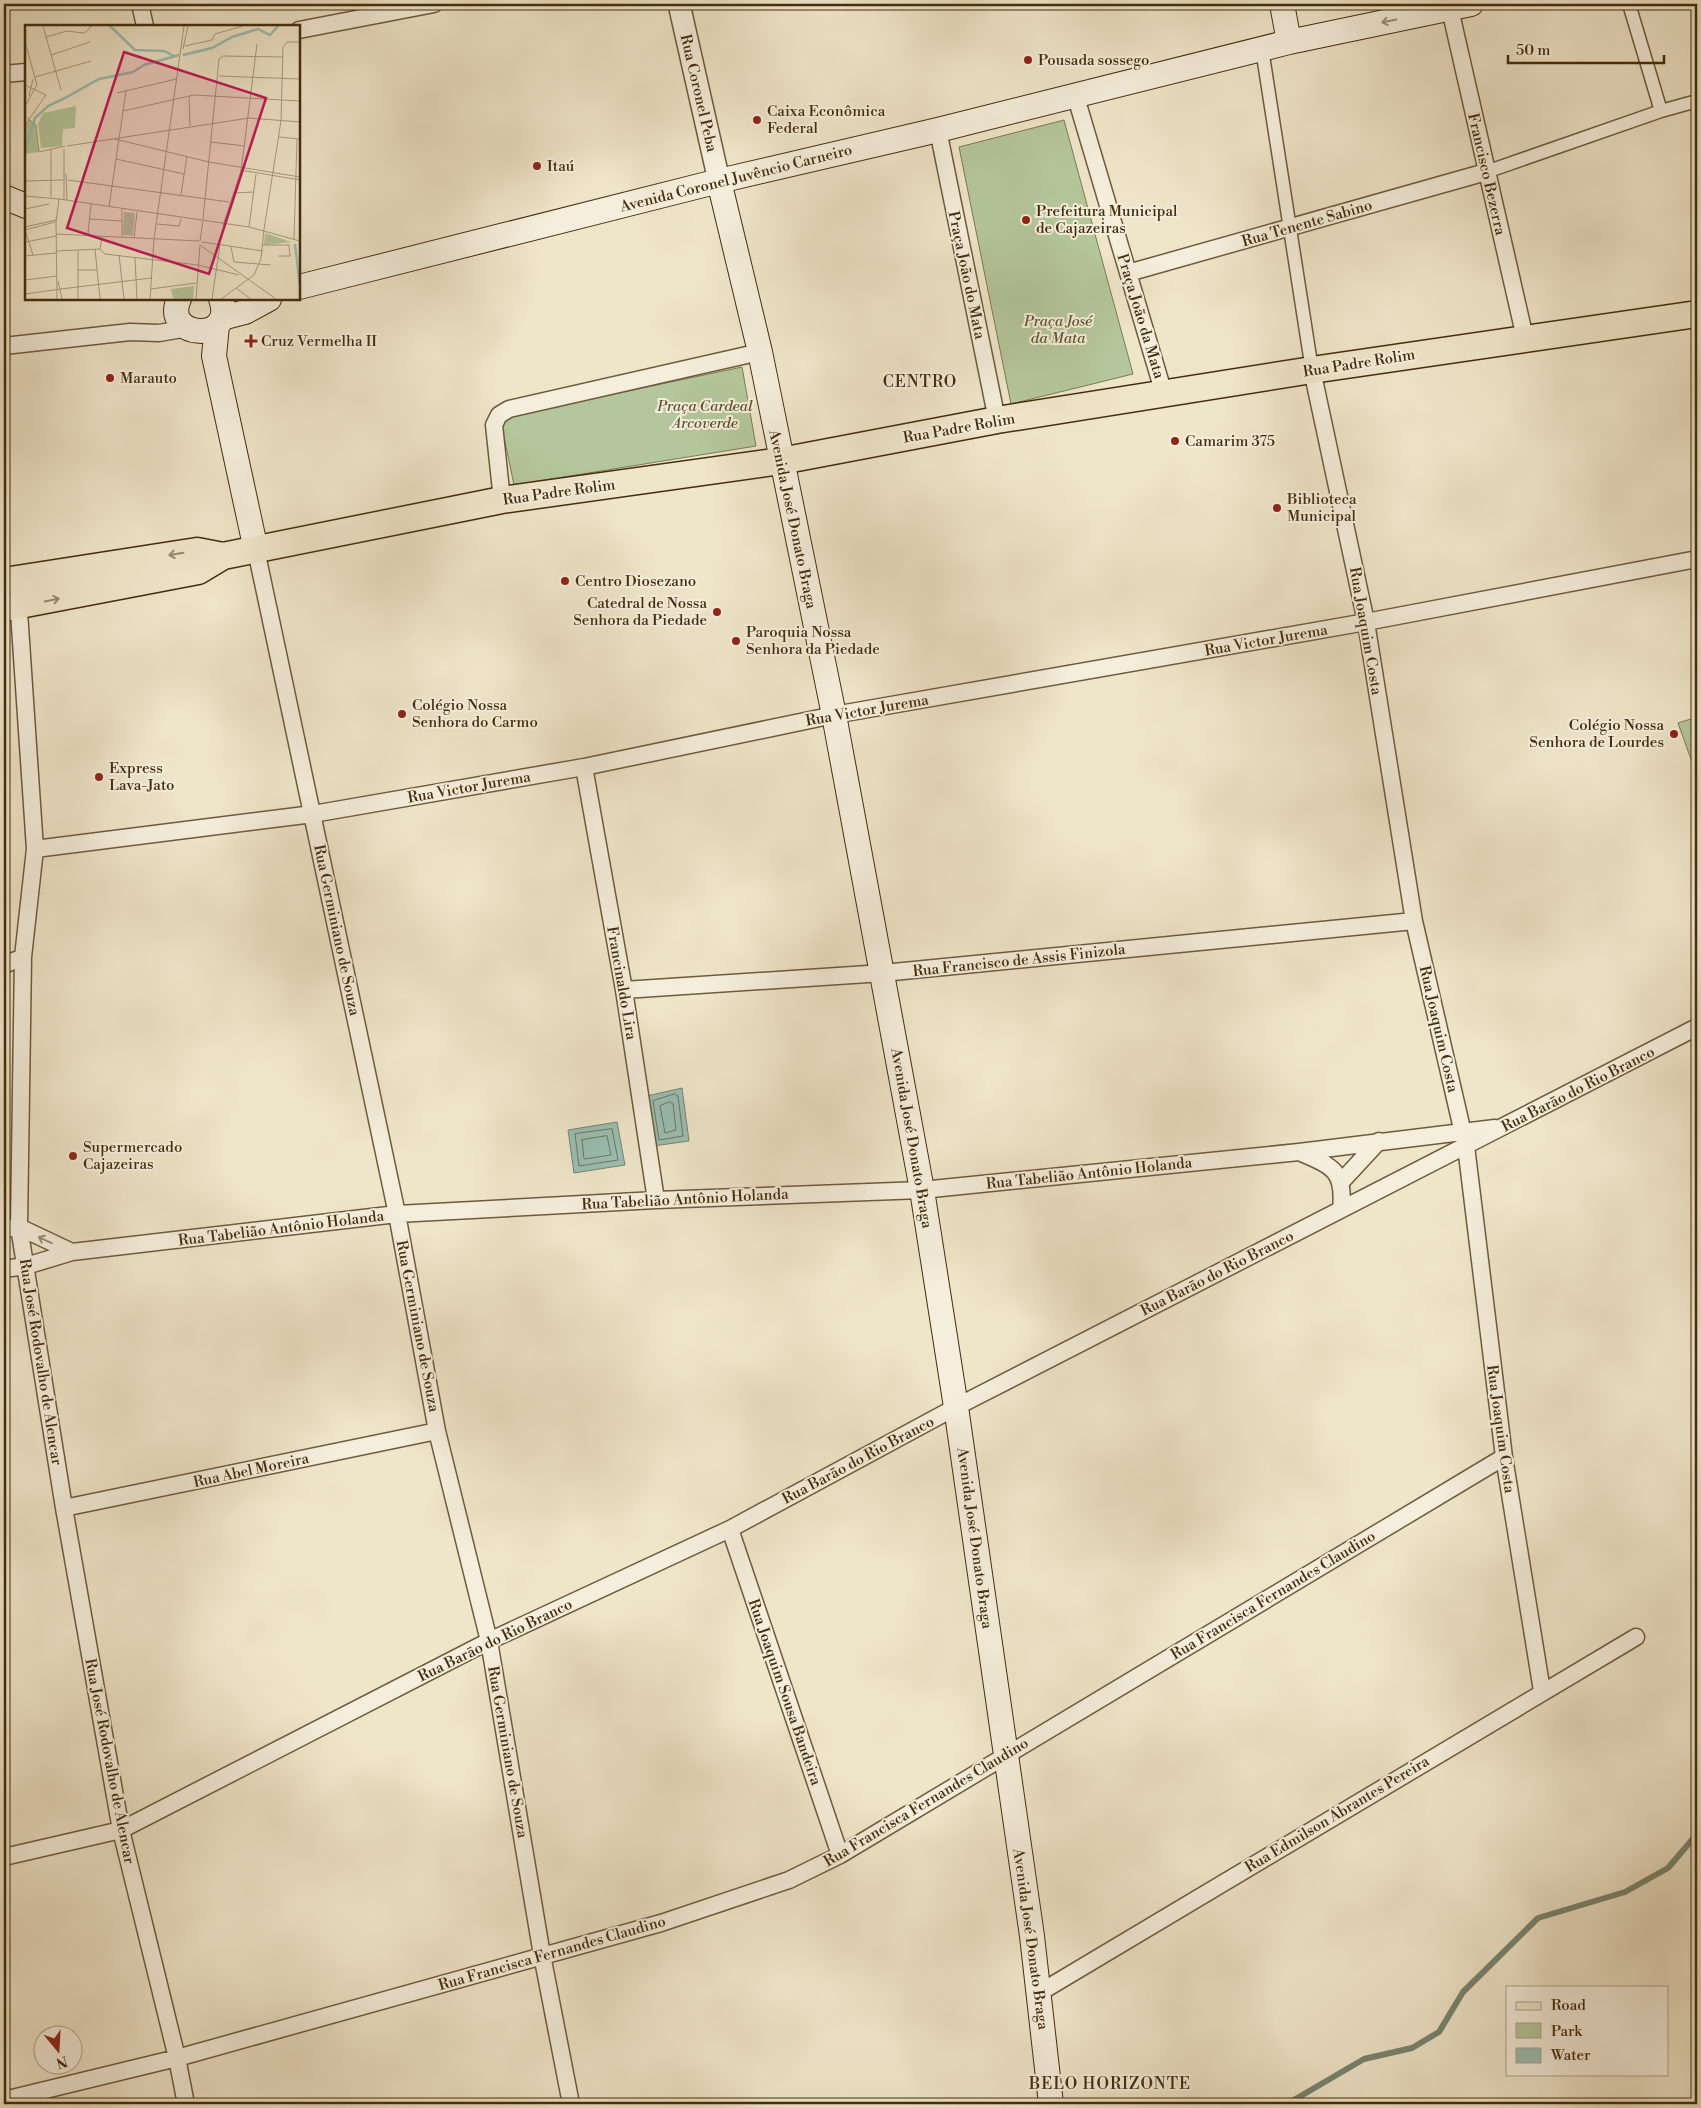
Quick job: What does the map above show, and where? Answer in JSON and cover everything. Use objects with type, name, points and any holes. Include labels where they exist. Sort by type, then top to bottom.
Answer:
[{"type":"main road","points":[[1282,4],[1289,42]]},
{"type":"main road","name":"Avenida Coronel Juvêncio Carneiro","points":[[300,288],[719,181],[938,130],[1075,94],[1289,42],[1460,6]]},
{"type":"main road","name":"Avenida José Donato Braga","points":[[719,181],[760,352],[834,715],[922,1190],[956,1407],[1006,1755],[1039,1993],[1051,2104]]},
{"type":"main road","points":[[4,197],[25,206]]},
{"type":"main road","points":[[256,550],[214,356],[193,314],[245,312],[266,300]]},
{"type":"main road","name":"Rua Padre Rolim","points":[[224,556],[502,500],[781,462],[997,420],[1312,370],[1697,314]]},
{"type":"main road","points":[[11,580],[197,551],[224,556]]},
{"type":"main road","points":[[11,607],[198,570],[224,556]]},
{"type":"street","points":[[140,4],[145,25]]},
{"type":"street","points":[[300,30],[434,4]]},
{"type":"street","name":"Rua Coronel Peba","points":[[679,4],[719,181]]},
{"type":"street","points":[[1628,4],[1662,111]]},
{"type":"street","name":"Francisco Bezerra","points":[[1460,6],[1486,172],[1525,338]]},
{"type":"street","points":[[1262,49],[1312,370]]},
{"type":"street","points":[[4,74],[25,72]]},
{"type":"street","name":"Praça João da Mata","points":[[1075,94],[1164,394]]},
{"type":"street","points":[[1486,172],[1662,111],[1697,101]]},
{"type":"street","name":"Praça João do Mata","points":[[938,130],[997,420]]},
{"type":"street","name":"Rua Tenente Sabino","points":[[1128,273],[1486,172]]},
{"type":"street","points":[[4,346],[130,332],[193,314]]},
{"type":"street","points":[[502,500],[494,426],[499,414],[760,352]]},
{"type":"street","name":"Rua Joaquim Costa","points":[[1312,370],[1366,622],[1414,922],[1464,1139],[1504,1457],[1542,1691]]},
{"type":"street","name":"Rua Germiniano de Souza","points":[[256,550],[397,1214],[437,1431],[489,1641],[542,1955],[571,2104]]},
{"type":"street","name":"Rua Victor Jurema","points":[[35,849],[313,814],[584,767],[834,715],[1366,622],[1697,560]]},
{"type":"street","name":"Rua José Rodovalho de Alencar","points":[[11,580],[11,607],[35,849],[23,957],[11,1228],[26,1266],[64,1508],[121,1830],[178,2058],[186,2104]]},
{"type":"street","name":"Francinaldo Lira","points":[[584,767],[624,990],[656,1200]]},
{"type":"street","name":"Rua Francisco de Assis Finizola","points":[[624,990],[883,973],[1414,922]]},
{"type":"street","points":[[4,965],[23,957]]},
{"type":"street","name":"Rua Barāo do Rio Branco","points":[[4,1857],[121,1830],[489,1641],[730,1529],[956,1407],[1341,1209],[1464,1139],[1504,1127],[1697,1027]]},
{"type":"street","name":"Rua Tabelião Antônio Holanda","points":[[4,1269],[26,1266],[72,1252],[397,1214],[656,1200],[922,1190],[1299,1152],[1379,1140],[1464,1139]]},
{"type":"street","points":[[1341,1209],[1343,1190],[1341,1182],[1379,1140]]},
{"type":"street","name":"Rua Tabelião Antônio Holanda","points":[[1299,1152],[1322,1162],[1336,1174],[1341,1182]]},
{"type":"street","points":[[11,1228],[72,1252]]},
{"type":"street","name":"Rua Abel Moreira","points":[[64,1508],[437,1431]]},
{"type":"street","name":"Rua Francisca Fernandes Claudino","points":[[4,2100],[178,2058],[670,1920],[789,1880],[840,1856],[1504,1457]]},
{"type":"street","name":"Rua Joaquim Sousa Bandeira","points":[[730,1529],[840,1856]]},
{"type":"street","name":"Rua Edmilson Abrantes Pereira","points":[[1039,1993],[1542,1691],[1636,1637]]},
{"type":"green space","name":"Praça José da Mata","points":[[1064,120],[1133,374],[1011,404],[959,147]]},
{"type":"green space","name":"Praça Cardeal Arcoverde","points":[[742,367],[756,446],[514,485],[500,418]]},
{"type":"green space","points":[[1697,717],[1697,776],[1678,723]]},
{"type":"water","points":[[682,1088],[689,1141],[653,1146],[647,1096]]},
{"type":"water","points":[[617,1122],[625,1165],[574,1173],[568,1130]]},
{"type":"waterway","points":[[1287,2104],[1364,2059],[1412,2048],[1439,2032],[1463,1992],[1538,1918],[1625,1892],[1668,1868],[1697,1834]]},
{"type":"place","name":"Pousada sossego","points":[[1028,60]]},
{"type":"place","name":"Caixa Econômica Federal","points":[[757,120]]},
{"type":"place","name":"Itaú","points":[[537,166]]},
{"type":"place","name":"Prefeitura Municipal de Cajazeiras","points":[[1026,220]]},
{"type":"place","name":"Cruz Vermelha II","points":[[251,341]]},
{"type":"place","name":"Marauto","points":[[110,378]]},
{"type":"place","name":"Camarim 375","points":[[1175,441]]},
{"type":"place","name":"Biblioteca Municipal","points":[[1277,508]]},
{"type":"place","name":"Centro Diosezano","points":[[565,581]]},
{"type":"place","name":"Catedral de Nossa Senhora da Piedade","points":[[717,612]]},
{"type":"place","name":"Paroquia Nossa Senhora da Piedade","points":[[736,641]]},
{"type":"place","name":"Colégio Nossa Senhora do Carmo","points":[[402,714]]},
{"type":"place","name":"Colégio Nossa Senhora de Lourdes","points":[[1674,734]]},
{"type":"place","name":"Express Lava-Jato","points":[[99,777]]},
{"type":"place","name":"Supermercado Cajazeiras","points":[[73,1156]]},
{"type":"district","name":"CENTRO","points":[[920,381]]},
{"type":"district","name":"BELO HORIZONTE","points":[[1110,2083]]}]
